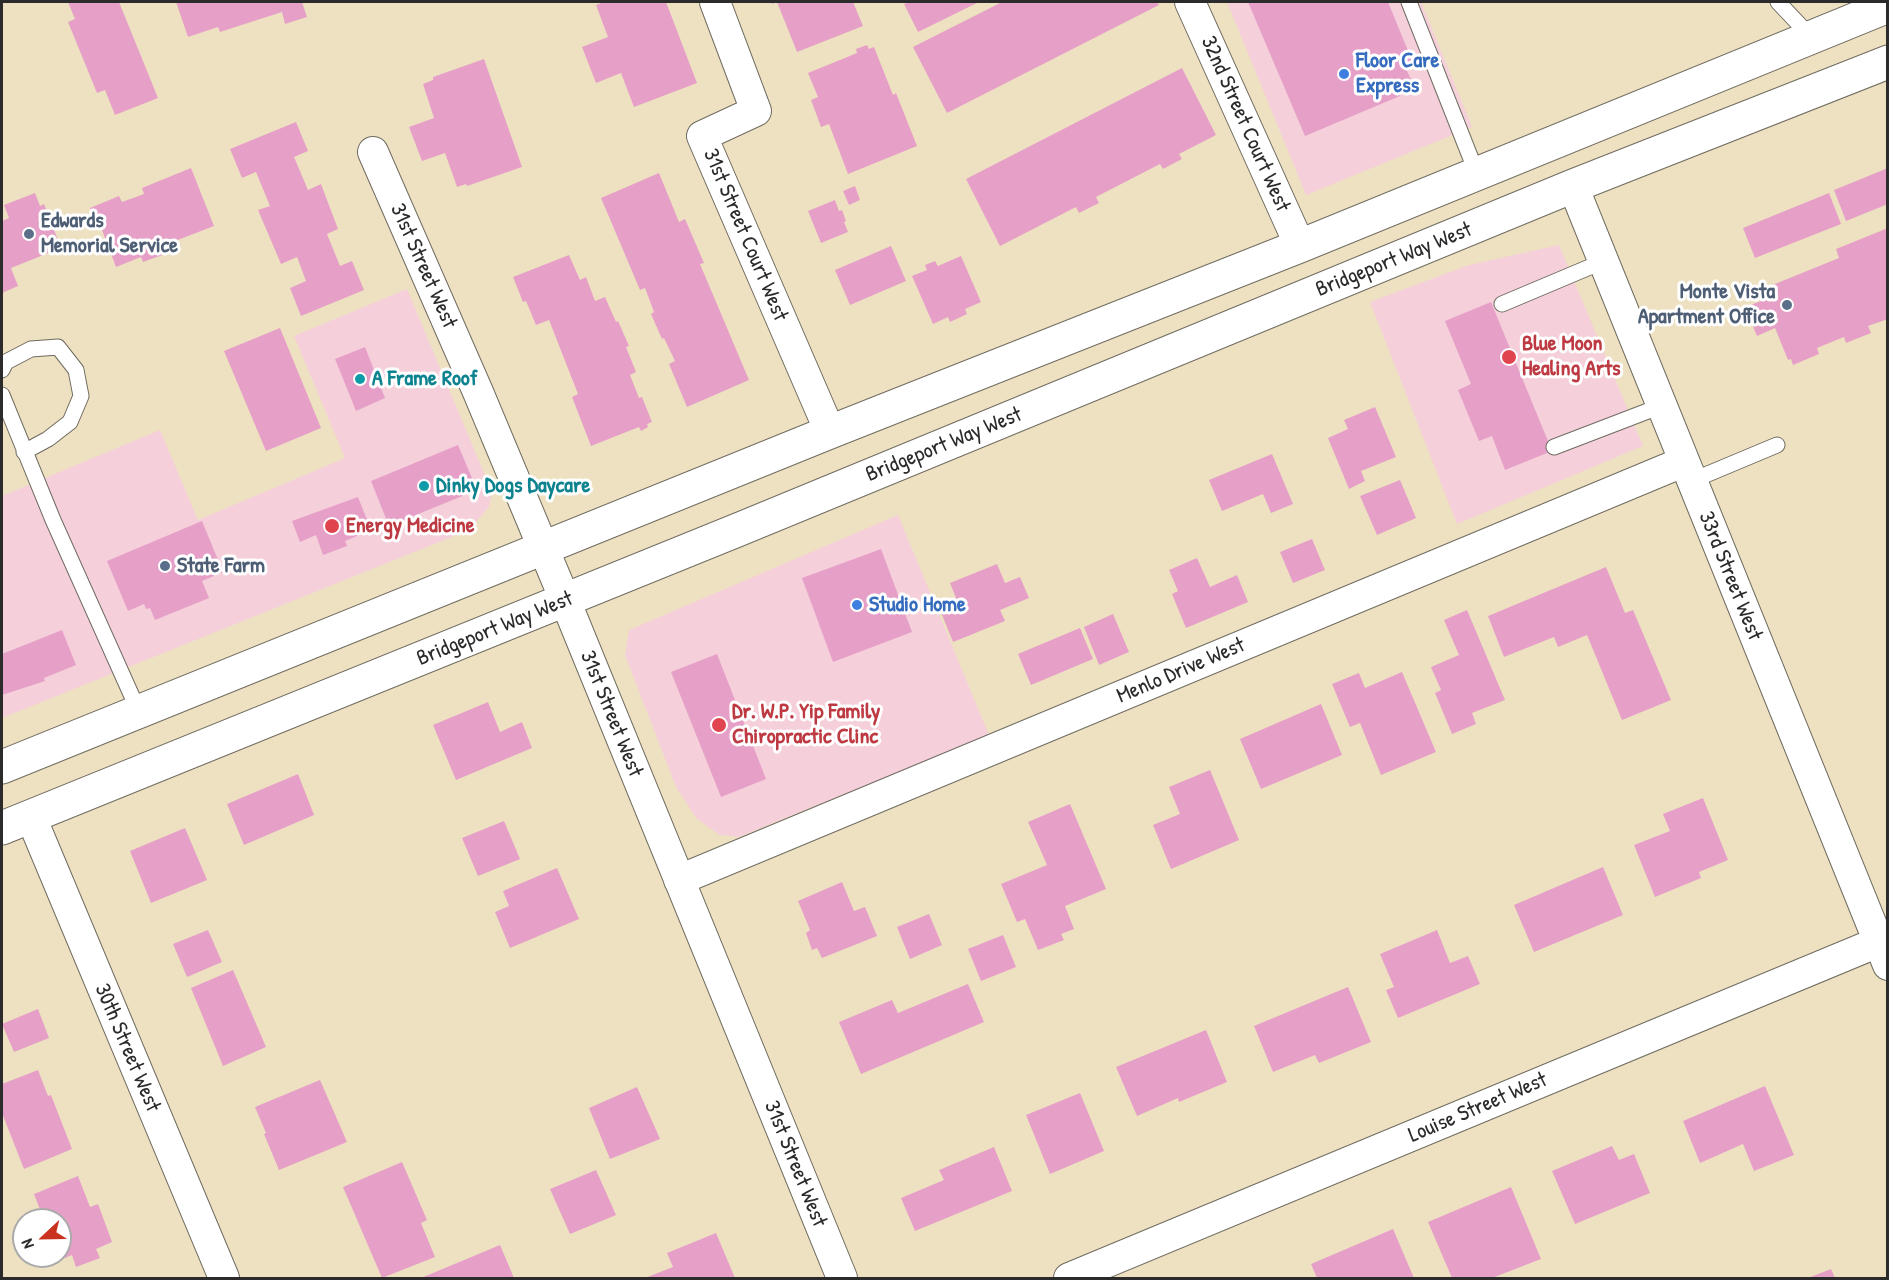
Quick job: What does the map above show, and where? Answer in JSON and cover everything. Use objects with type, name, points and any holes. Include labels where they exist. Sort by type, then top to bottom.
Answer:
[{"type":"main road","points":[[2,767],[830,432],[1300,246],[1887,6]]},
{"type":"main road","name":"Bridgeport Way West","points":[[16,822],[1573,186],[1887,62]]},
{"type":"street","name":"31st Street Court West","points":[[715,2],[756,111],[702,136],[830,432]]},
{"type":"street","name":"32nd Street Court West","points":[[1190,2],[1300,246]]},
{"type":"street","name":"31st Street West","points":[[373,152],[478,392],[543,548],[842,1278]]},
{"type":"street","name":"33rd Street West","points":[[1573,186],[1687,471],[1884,948]]},
{"type":"street","name":"Menlo Drive West","points":[[679,880],[1687,471]]},
{"type":"street","name":"30th Street West","points":[[16,822],[224,1278]]},
{"type":"street","name":"Louise Street West","points":[[1070,1278],[1884,948]]},
{"type":"lane","points":[[1409,2],[1477,174]]},
{"type":"lane","points":[[1778,2],[1811,38]]},
{"type":"lane","points":[[1502,304],[1604,261]]},
{"type":"lane","points":[[2,370],[6,362],[31,349],[58,347],[76,370],[81,396],[70,422],[48,439],[24,452]]},
{"type":"lane","points":[[2,395],[24,452],[139,712]]},
{"type":"lane","points":[[1554,447],[1661,406]]},
{"type":"lane","points":[[1687,471],[1777,445]]},
{"type":"shaded area","points":[[1227,2],[1421,2],[1472,127],[1306,195]]},
{"type":"shaded area","points":[[1559,245],[1643,446],[1457,524],[1370,302],[1469,265]]},
{"type":"shaded area","points":[[407,289],[492,492],[489,507],[469,530],[2,718],[2,496],[160,430],[198,520],[345,458],[294,336]]},
{"type":"shaded area","points":[[898,515],[989,735],[739,837],[720,835],[697,819],[676,787],[625,655],[629,630]]},
{"type":"building","points":[[68,2],[119,2],[158,98],[115,115],[105,90],[97,93],[68,22],[75,19]]},
{"type":"building","points":[[176,2],[302,2],[307,17],[285,24],[282,12],[220,32],[218,27],[188,37]]},
{"type":"building","points":[[604,2],[666,2],[697,83],[634,107],[621,73],[596,83],[582,47],[608,37],[596,5]]},
{"type":"building","points":[[777,2],[853,2],[863,26],[797,52]]},
{"type":"building","points":[[910,2],[979,2],[918,32],[904,4]]},
{"type":"building","points":[[1002,2],[1157,2],[1159,5],[947,113],[913,47]]},
{"type":"building","name":"Floor Care Express","points":[[1248,2],[1388,2],[1413,63],[1405,66],[1412,82],[1397,88],[1400,96],[1305,136]]},
{"type":"building","points":[[867,45],[869,49],[874,47],[893,95],[896,93],[917,146],[848,174],[829,124],[821,127],[811,100],[818,97],[808,73],[857,53],[856,49]]},
{"type":"building","points":[[484,59],[522,167],[467,186],[466,184],[457,187],[445,153],[422,161],[409,127],[434,118],[423,84],[433,80],[433,77]]},
{"type":"building","points":[[1182,68],[1216,135],[1179,154],[1182,159],[1163,169],[1160,164],[1096,197],[1099,203],[1079,213],[1076,207],[1000,246],[966,179]]},
{"type":"building","points":[[296,122],[308,151],[294,157],[308,190],[321,184],[338,229],[327,234],[340,266],[352,261],[364,290],[301,316],[290,288],[306,281],[297,257],[281,264],[258,210],[270,206],[256,172],[242,178],[230,149]]},
{"type":"building","points":[[191,168],[214,226],[165,245],[168,253],[143,262],[141,257],[116,267],[99,222],[92,225],[88,217],[93,215],[90,208],[119,196],[122,202],[144,194],[142,188]]},
{"type":"building","points":[[1888,168],[1888,204],[1846,221],[1834,190]]},
{"type":"building","points":[[659,173],[679,222],[685,219],[704,263],[700,264],[749,380],[687,407],[669,364],[675,361],[651,314],[654,312],[645,288],[640,290],[601,198]]},
{"type":"building","points":[[855,186],[860,200],[849,205],[843,191]]},
{"type":"building","name":"Edwards Memorial Service","points":[[35,193],[40,206],[44,204],[61,248],[11,268],[18,286],[2,293],[2,221],[9,218],[4,205]]},
{"type":"building","points":[[1829,193],[1841,224],[1755,258],[1743,228]]},
{"type":"building","points":[[835,200],[839,211],[842,210],[848,232],[821,243],[808,211]]},
{"type":"building","points":[[1888,228],[1888,319],[1868,326],[1871,333],[1846,343],[1844,337],[1817,348],[1819,354],[1793,365],[1791,359],[1788,360],[1775,328],[1757,336],[1745,307],[1764,300],[1760,290],[1839,258],[1836,249]]},
{"type":"building","points":[[891,246],[906,281],[850,305],[835,270]]},
{"type":"building","points":[[569,255],[580,280],[586,277],[595,301],[605,297],[616,322],[618,321],[629,346],[626,347],[636,372],[630,375],[652,422],[641,431],[639,427],[591,446],[572,397],[578,394],[549,320],[536,325],[513,277]]},
{"type":"building","points":[[961,256],[981,302],[965,309],[967,314],[950,322],[948,317],[933,324],[912,276],[927,270],[925,265],[935,261],[938,266]]},
{"type":"building","points":[[1491,302],[1552,451],[1505,470],[1492,436],[1479,441],[1458,390],[1471,384],[1445,321]]},
{"type":"building","points":[[280,328],[321,428],[266,451],[224,351]]},
{"type":"building","name":"A Frame Roof","points":[[365,347],[385,398],[356,411],[335,359]]},
{"type":"building","points":[[1375,407],[1396,457],[1361,471],[1365,481],[1349,489],[1328,438],[1348,429],[1344,420]]},
{"type":"building","name":"Dinky Dogs Daycare","points":[[458,445],[477,490],[389,526],[371,481]]},
{"type":"building","points":[[1272,454],[1293,504],[1271,513],[1263,494],[1222,511],[1209,480]]},
{"type":"building","points":[[1400,480],[1416,518],[1377,535],[1360,496]]},
{"type":"building","name":"Energy Medicine","points":[[358,497],[371,530],[345,541],[347,546],[323,555],[316,535],[300,542],[292,521]]},
{"type":"building","name":"State Farm","points":[[202,521],[223,572],[202,581],[209,598],[155,620],[150,608],[146,609],[144,604],[128,611],[107,561]]},
{"type":"building","points":[[1312,539],[1325,570],[1293,583],[1280,552]]},
{"type":"building","name":"Studio Home","points":[[881,549],[912,632],[833,662],[802,578]]},
{"type":"building","points":[[1197,558],[1210,587],[1237,575],[1248,602],[1186,628],[1172,594],[1178,591],[1169,570]]},
{"type":"building","points":[[997,564],[1005,583],[1020,577],[1029,598],[1000,610],[1005,621],[953,642],[940,610],[958,603],[950,583]]},
{"type":"building","points":[[1606,567],[1625,613],[1633,610],[1671,700],[1622,720],[1587,635],[1558,647],[1554,637],[1504,657],[1488,616]]},
{"type":"building","points":[[1467,610],[1505,700],[1472,713],[1476,724],[1452,734],[1435,693],[1441,690],[1431,667],[1459,655],[1444,620]]},
{"type":"building","points":[[1113,614],[1129,652],[1099,665],[1084,627]]},
{"type":"building","points":[[1080,628],[1093,659],[1031,685],[1018,654]]},
{"type":"building","points":[[62,630],[76,665],[44,678],[45,681],[2,695],[2,654]]},
{"type":"building","name":"Dr. W.P. Yip Family Chiropractic Clinc","points":[[717,654],[766,779],[721,797],[671,672]]},
{"type":"building","points":[[1402,672],[1436,752],[1381,775],[1360,723],[1350,727],[1332,684],[1359,673],[1365,688]]},
{"type":"building","points":[[488,702],[500,732],[522,722],[532,748],[456,780],[433,725]]},
{"type":"building","points":[[1321,704],[1342,755],[1261,789],[1240,739]]},
{"type":"building","points":[[1210,770],[1239,840],[1171,869],[1153,825],[1180,814],[1169,787]]},
{"type":"building","points":[[298,774],[314,815],[244,845],[227,804]]},
{"type":"building","points":[[1703,798],[1728,860],[1699,872],[1701,878],[1655,897],[1634,845],[1670,831],[1663,814]]},
{"type":"building","points":[[1070,804],[1106,889],[1065,906],[1074,929],[1061,934],[1064,940],[1038,950],[1025,919],[1017,922],[1001,884],[1047,865],[1028,822]]},
{"type":"building","points":[[504,821],[520,859],[478,876],[462,838]]},
{"type":"building","points":[[185,828],[207,880],[151,903],[130,851]]},
{"type":"building","points":[[1603,867],[1623,915],[1534,952],[1514,905]]},
{"type":"building","points":[[557,868],[579,919],[510,948],[495,912],[509,906],[503,891]]},
{"type":"building","points":[[842,882],[854,911],[865,907],[877,936],[822,958],[817,948],[812,950],[806,933],[810,930],[798,901]]},
{"type":"building","points":[[929,914],[942,945],[910,959],[897,927]]},
{"type":"building","points":[[208,930],[222,962],[187,977],[173,944]]},
{"type":"building","points":[[1437,930],[1450,963],[1468,956],[1480,984],[1398,1018],[1386,990],[1394,987],[1380,954]]},
{"type":"building","points":[[1003,935],[1016,967],[981,981],[968,949]]},
{"type":"building","points":[[233,970],[266,1047],[223,1066],[191,988]]},
{"type":"building","points":[[968,984],[984,1022],[861,1074],[839,1022],[892,1000],[898,1013]]},
{"type":"building","points":[[1348,987],[1371,1042],[1319,1063],[1315,1055],[1273,1072],[1254,1026]]},
{"type":"building","points":[[38,1009],[49,1038],[14,1052],[2,1024]]},
{"type":"building","points":[[1206,1030],[1227,1082],[1179,1102],[1178,1098],[1137,1116],[1116,1067]]},
{"type":"building","points":[[38,1070],[48,1096],[51,1095],[72,1149],[24,1169],[2,1113],[2,1084]]},
{"type":"building","points":[[320,1080],[347,1142],[279,1170],[255,1107]]},
{"type":"building","points":[[1765,1086],[1794,1155],[1754,1171],[1743,1144],[1700,1163],[1683,1121]]},
{"type":"building","points":[[637,1087],[660,1139],[610,1159],[589,1108]]},
{"type":"building","points":[[1080,1093],[1104,1151],[1050,1174],[1026,1115]]},
{"type":"building","points":[[1612,1146],[1619,1160],[1634,1154],[1650,1193],[1575,1224],[1552,1171]]},
{"type":"building","points":[[994,1147],[1012,1191],[915,1231],[901,1198],[944,1180],[939,1170]]},
{"type":"building","points":[[402,1162],[427,1220],[421,1223],[435,1257],[382,1278],[343,1187]]},
{"type":"building","points":[[596,1170],[616,1215],[570,1234],[550,1189]]},
{"type":"building","points":[[78,1176],[90,1207],[98,1204],[112,1242],[96,1249],[100,1258],[76,1267],[72,1255],[72,1208],[39,1208],[34,1194]]},
{"type":"building","points":[[1511,1187],[1541,1259],[1492,1278],[1452,1278],[1428,1222]]},
{"type":"building","points":[[1393,1229],[1414,1278],[1317,1278],[1311,1264]]},
{"type":"building","points":[[716,1233],[735,1278],[645,1278],[673,1267],[667,1253]]},
{"type":"building","points":[[500,1245],[514,1278],[421,1278]]},
{"type":"building","points":[[1831,1269],[1835,1278],[1808,1278]]},
{"type":"place","name":"Floor Care Express","points":[[1344,74]]},
{"type":"place","name":"Edwards Memorial Service","points":[[29,234]]},
{"type":"place","name":"Monte Vista Apartment Office","points":[[1787,305]]},
{"type":"place","name":"Blue Moon Healing Arts","points":[[1509,357]]},
{"type":"place","name":"A Frame Roof","points":[[360,379]]},
{"type":"place","name":"Dinky Dogs Daycare","points":[[424,486]]},
{"type":"place","name":"Energy Medicine","points":[[332,526]]},
{"type":"place","name":"State Farm","points":[[165,566]]},
{"type":"place","name":"Studio Home","points":[[857,605]]},
{"type":"place","name":"Dr. W.P. Yip Family Chiropractic Clinc","points":[[719,725]]}]
